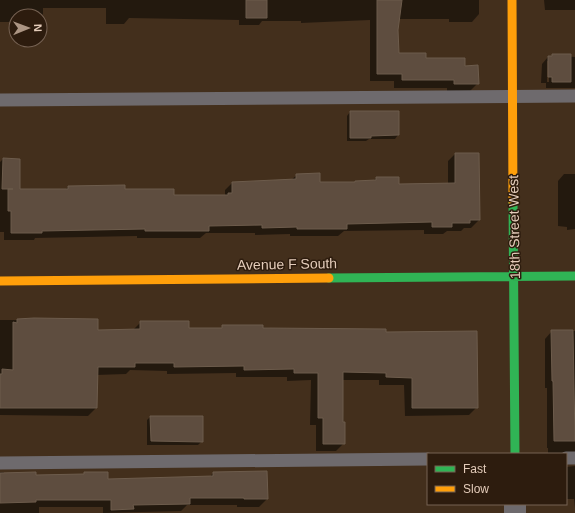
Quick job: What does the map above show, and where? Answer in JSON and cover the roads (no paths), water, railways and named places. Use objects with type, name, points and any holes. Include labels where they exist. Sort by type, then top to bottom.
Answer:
[{"type":"street","name":"18th Street West","points":[[512,0],[515,453]]},
{"type":"street","name":"Avenue F South","points":[[0,281],[575,276]]},
{"type":"lane","points":[[0,100],[575,96]]},
{"type":"lane","points":[[0,463],[427,459]]}]
